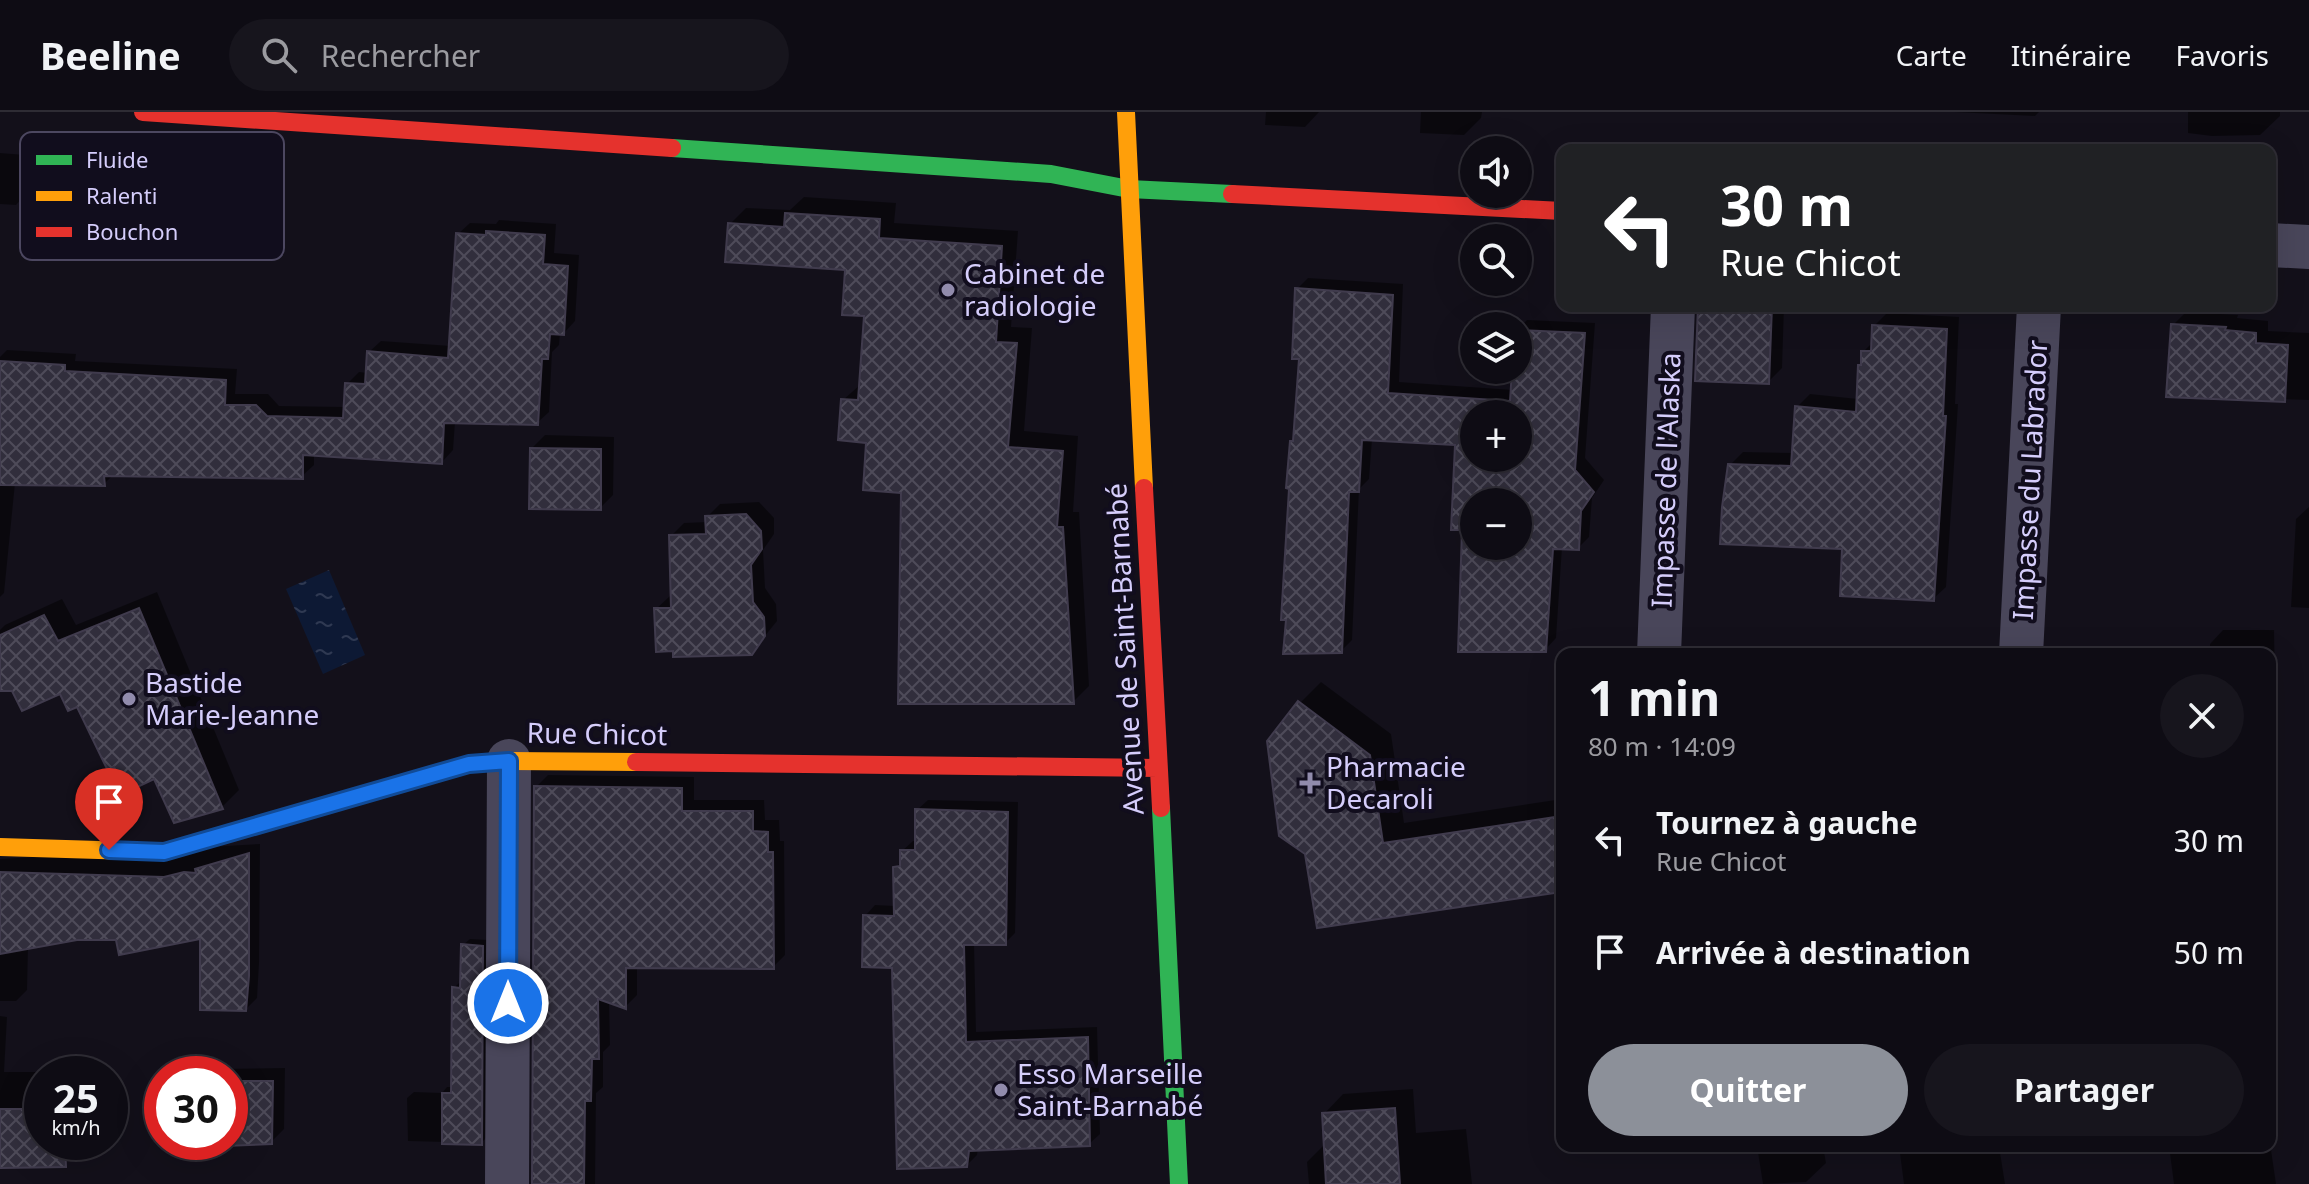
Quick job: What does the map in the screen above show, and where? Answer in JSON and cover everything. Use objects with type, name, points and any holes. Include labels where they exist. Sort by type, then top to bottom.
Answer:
[{"type":"street","points":[[143,112],[1051,174],[1129,189],[1556,211]]},
{"type":"street","name":"Avenue de Saint-Barnabé","points":[[1126,112],[1179,1184]]},
{"type":"street","points":[[2276,245],[2309,247]]},
{"type":"street","name":"Impasse de l'Alaska","points":[[1659,648],[1673,312]]},
{"type":"street","name":"Impasse du Labrador","points":[[2021,648],[2039,312]]},
{"type":"street","points":[[507,1184],[509,761]]},
{"type":"street","name":"Rue Chicot","points":[[0,847],[164,852],[469,764],[509,761],[1158,768]]},
{"type":"water","points":[[329,570],[365,655],[323,674],[286,589]]},
{"type":"building","points":[[785,213],[880,219],[879,238],[1002,246],[996,342],[1017,343],[1008,447],[1063,451],[1057,527],[1063,527],[1074,704],[898,704],[901,493],[863,490],[866,443],[838,440],[841,399],[858,400],[864,316],[842,315],[845,270],[725,262],[728,223],[784,227]]},
{"type":"building","points":[[486,231],[545,235],[543,264],[568,266],[564,335],[550,334],[548,359],[542,359],[538,425],[444,423],[442,464],[303,455],[303,479],[104,476],[105,486],[0,485],[0,361],[65,365],[65,371],[226,380],[225,405],[256,405],[267,416],[343,418],[345,383],[365,384],[367,351],[448,358],[456,233],[486,235]]},
{"type":"building","points":[[1295,288],[1393,295],[1388,393],[1495,400],[1460,400],[1460,472],[1532,472],[1532,400],[1510,400],[1511,384],[1532,384],[1532,331],[1585,333],[1575,470],[1594,492],[1581,511],[1579,550],[1553,549],[1546,652],[1458,652],[1461,560],[1532,560],[1532,488],[1460,488],[1460,530],[1451,530],[1455,445],[1362,440],[1359,492],[1349,492],[1342,653],[1283,654],[1286,620],[1281,620],[1289,489],[1286,488],[1299,359],[1292,359]]},
{"type":"building","points":[[1698,312],[1772,312],[1769,384],[1695,381]]},
{"type":"building","points":[[2171,324],[2226,327],[2225,330],[2256,333],[2256,343],[2288,345],[2285,402],[2166,397]]},
{"type":"building","points":[[1872,325],[1947,329],[1943,416],[1946,416],[1934,601],[1840,596],[1842,549],[1720,544],[1728,464],[1791,466],[1795,406],[1856,412],[1858,365],[1861,365],[1861,351],[1871,351]]},
{"type":"building","points":[[530,448],[601,449],[601,510],[529,509]]},
{"type":"building","points":[[746,514],[761,531],[762,549],[751,565],[753,602],[764,617],[765,636],[752,655],[673,657],[673,651],[656,652],[654,608],[671,608],[669,535],[706,534],[705,516]]},
{"type":"building","name":"Bastide Marie-Jeanne","points":[[139,608],[223,809],[174,823],[154,779],[127,792],[114,767],[108,771],[77,707],[68,711],[60,694],[22,711],[12,691],[0,691],[0,635],[44,615],[58,641]]},
{"type":"building","points":[[1298,701],[1370,755],[1383,843],[1556,817],[1556,893],[1317,928],[1305,854],[1279,836],[1267,741]]},
{"type":"building","points":[[534,786],[682,788],[682,811],[753,811],[753,831],[768,832],[768,852],[773,852],[774,969],[626,968],[626,1009],[598,999],[599,1059],[592,1059],[591,1101],[585,1101],[584,1184],[532,1184]]},
{"type":"building","points":[[915,809],[1008,812],[1006,945],[964,945],[966,1042],[1088,1037],[1090,1146],[969,1151],[967,1167],[897,1169],[892,968],[862,967],[863,915],[894,916],[893,867],[900,866],[900,850],[915,850]]},
{"type":"building","points":[[249,853],[246,1011],[200,1010],[200,939],[119,955],[116,940],[77,940],[0,954],[0,872],[164,877],[184,872],[196,873],[195,869]]},
{"type":"building","points":[[461,944],[483,946],[482,1145],[442,1144],[442,1093],[451,1093],[452,987],[460,988]]},
{"type":"building","points":[[248,1081],[273,1081],[272,1144],[248,1145]]},
{"type":"building","points":[[1395,1108],[1400,1184],[1326,1184],[1322,1113]]},
{"type":"building","points":[[0,1109],[24,1109],[24,1160],[66,1160],[66,1167],[0,1168]]},
{"type":"traffic: fast","points":[[672,148],[1051,174],[1129,189],[1232,194]]},
{"type":"traffic: fast","points":[[1161,808],[1179,1184]]},
{"type":"traffic: slow","points":[[1126,112],[1144,488]]},
{"type":"traffic: slow","points":[[0,847],[164,852],[469,764],[509,761],[636,762]]},
{"type":"traffic: jam","points":[[143,112],[672,148]]},
{"type":"traffic: jam","points":[[1232,194],[1556,211]]},
{"type":"traffic: jam","points":[[1144,488],[1161,808]]},
{"type":"traffic: jam","points":[[636,762],[1158,768]]},
{"type":"place","name":"Cabinet de radiologie","points":[[948,290]]},
{"type":"place","name":"Bastide Marie-Jeanne","points":[[129,699]]},
{"type":"place","name":"Pharmacie Decaroli","points":[[1310,783]]},
{"type":"place","name":"Esso Marseille Saint-Barnabé","points":[[1001,1090]]},
{"type":"route","points":[[109,850],[164,852],[469,764],[509,761],[508,1003]]}]
